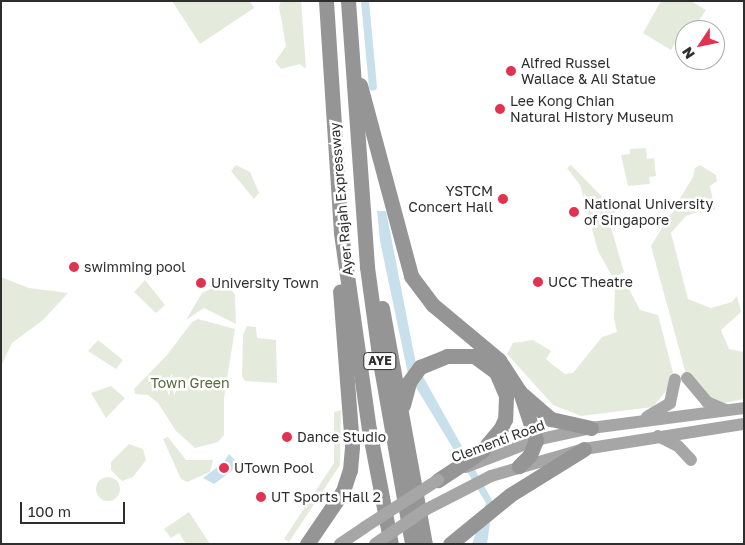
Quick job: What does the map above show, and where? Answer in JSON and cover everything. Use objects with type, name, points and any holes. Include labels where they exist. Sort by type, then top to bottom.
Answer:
[{"type":"highway","name":"Ayer Rajah Expressway","points":[[326,1],[341,233],[369,429],[391,544]]},
{"type":"highway","name":"Ayer Rajah Expressway","points":[[348,1],[367,233],[368,267],[380,362],[412,544]]},
{"type":"highway","points":[[354,78],[364,94],[411,276],[433,305],[499,360],[520,392],[536,440],[530,455],[518,466]]},
{"type":"highway","points":[[307,544],[343,492],[350,470],[352,446],[337,261],[341,233]]},
{"type":"highway","points":[[367,233],[402,409],[425,544]]},
{"type":"highway","points":[[402,409],[409,382],[420,368],[447,356],[474,356],[496,372],[506,396],[505,419],[501,428],[482,451],[438,480]]},
{"type":"highway","points":[[520,392],[551,419],[591,428]]},
{"type":"highway","points":[[369,429],[368,459],[380,544]]},
{"type":"highway","points":[[450,544],[468,527],[510,495],[584,449]]},
{"type":"main road","points":[[636,422],[668,406],[681,379],[707,402],[729,410]]},
{"type":"main road","name":"Clementi Road","points":[[340,544],[438,480],[536,440],[591,428],[744,408]]},
{"type":"main road","points":[[375,544],[454,494],[518,466],[584,449],[744,424]]},
{"type":"main road","points":[[658,436],[678,446],[692,460]]},
{"type":"green space","points":[[172,1],[250,1],[254,8],[200,44]]},
{"type":"green space","points":[[281,1],[301,1],[306,69],[300,64],[281,69],[275,62],[286,46],[279,7]]},
{"type":"green space","points":[[661,1],[691,1],[706,10],[699,20],[675,20],[675,43],[671,50],[643,33]]},
{"type":"green space","points":[[646,148],[647,159],[654,158],[656,176],[649,177],[650,184],[628,186],[621,155],[630,154],[630,149]]},
{"type":"green space","points":[[236,165],[250,172],[259,193],[254,199],[231,171]]},
{"type":"green space","points":[[571,165],[616,211],[610,217],[610,224],[624,272],[619,275],[612,276],[598,251],[580,185],[567,168]]},
{"type":"green space","points":[[700,165],[716,175],[717,181],[710,186],[715,210],[710,208],[686,216],[671,233],[688,299],[711,308],[732,302],[737,296],[741,312],[721,330],[729,349],[744,352],[744,399],[725,403],[706,395],[687,378],[651,246],[693,177],[695,168]]},
{"type":"green space","points":[[1,277],[29,288],[68,293],[43,320],[12,343],[1,366]]},
{"type":"green space","points":[[145,280],[165,305],[156,313],[134,292]]},
{"type":"green space","points":[[226,282],[235,295],[236,324],[204,308],[186,320],[202,293]]},
{"type":"green space","points":[[628,287],[640,310],[658,315],[675,380],[653,407],[581,416],[553,405],[507,354],[513,343],[533,340],[551,351],[546,359],[553,365],[565,374],[573,373],[602,337],[617,332],[614,319],[615,288]]},
{"type":"green space","name":"Town Green","points":[[198,319],[235,329],[224,398],[224,435],[218,442],[195,448],[176,431],[158,403],[148,395],[135,394],[134,389],[167,355],[192,322]]},
{"type":"green space","points":[[247,326],[256,327],[257,338],[276,340],[277,383],[245,381],[242,376],[243,335]]},
{"type":"green space","points":[[98,340],[123,360],[116,369],[88,351]]},
{"type":"green space","points":[[111,386],[125,398],[106,418],[91,393]]},
{"type":"green space","points":[[341,410],[340,465],[289,542],[284,539],[334,463],[334,412]]},
{"type":"green space","points":[[168,437],[186,460],[213,460],[210,472],[187,482],[181,479],[163,439]]},
{"type":"green space","points":[[129,444],[143,449],[146,460],[133,477],[122,481],[111,470],[111,462]]},
{"type":"green space","points":[[108,477],[117,480],[120,489],[117,498],[108,501],[99,498],[96,489],[99,480]]},
{"type":"green space","points":[[189,512],[210,544],[186,544],[179,533],[171,538],[164,529]]},
{"type":"water","points":[[377,211],[386,211],[416,364],[493,502],[487,544],[472,544],[486,503],[408,374],[380,241]]},
{"type":"water","name":"UTown Pool","points":[[229,454],[236,461],[232,471],[214,484],[203,478],[224,462]]},
{"type":"waterway","points":[[365,1],[373,87]]},
{"type":"place","name":"Alfred Russel Wallace & Ali Statue","points":[[511,71]]},
{"type":"place","name":"Lee Kong Chian Natural History Museum","points":[[500,109]]},
{"type":"place","name":"YSTCM Concert Hall","points":[[503,199]]},
{"type":"place","name":"National University of Singapore","points":[[574,212]]},
{"type":"place","name":"swimming pool","points":[[74,267]]},
{"type":"place","name":"UCC Theatre","points":[[538,282]]},
{"type":"place","name":"University Town","points":[[201,283]]},
{"type":"place","name":"Dance Studio","points":[[287,437]]},
{"type":"place","name":"UTown Pool","points":[[224,468]]},
{"type":"place","name":"UT Sports Hall 2","points":[[261,497]]}]
